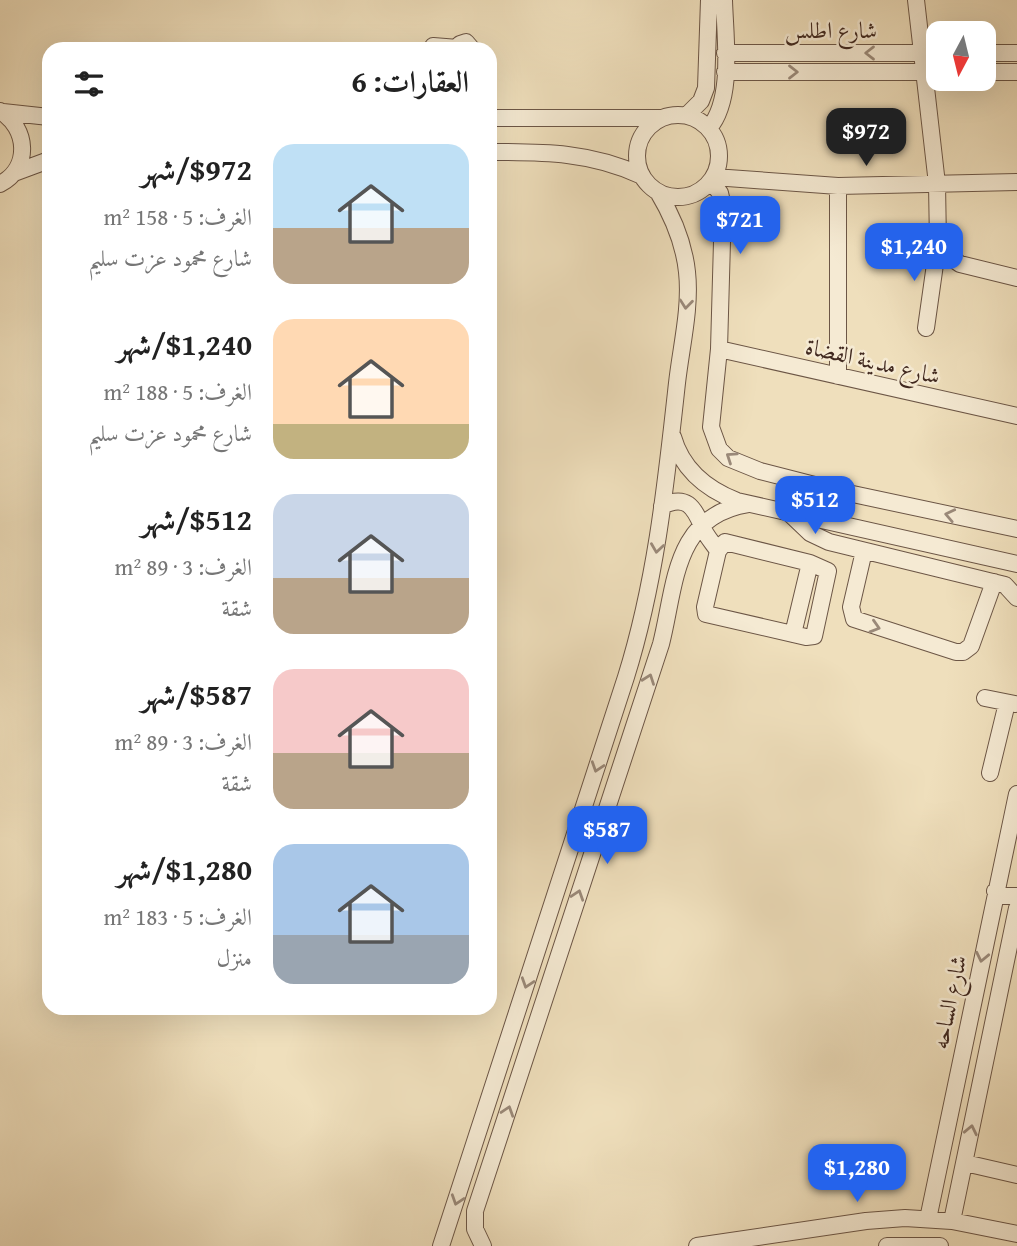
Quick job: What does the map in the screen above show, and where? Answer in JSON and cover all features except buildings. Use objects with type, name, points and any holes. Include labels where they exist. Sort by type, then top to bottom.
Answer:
[{"type":"street","points":[[687,115],[701,100],[706,88],[709,0]]},
{"type":"street","points":[[709,128],[724,101],[724,0]]},
{"type":"street","points":[[916,0],[926,38]]},
{"type":"street","name":"شارع اطلس","points":[[725,52],[926,53]]},
{"type":"street","points":[[996,53],[1017,53]]},
{"type":"street","name":"شارع اطلس","points":[[725,72],[926,72]]},
{"type":"street","points":[[996,72],[1017,72]]},
{"type":"street","points":[[926,328],[938,243],[933,91]]},
{"type":"street","points":[[1,111],[42,116]]},
{"type":"street","points":[[1,111],[16,124],[22,140],[22,158],[14,173]]},
{"type":"street","points":[[497,118],[661,118],[670,115],[695,118],[709,128],[716,139],[719,165],[712,179],[692,195],[681,197],[658,192]]},
{"type":"street","points":[[642,176],[636,154],[638,143],[643,132],[661,118]]},
{"type":"street","points":[[446,1244],[636,645],[651,586],[688,290],[677,230],[658,192],[642,176],[609,162],[578,155],[497,152]]},
{"type":"street","points":[[0,184],[14,173],[42,163]]},
{"type":"street","points":[[712,179],[838,186],[1017,182]]},
{"type":"street","points":[[712,179],[720,193],[723,206],[719,349],[711,427],[714,440],[729,458],[761,471],[834,490],[1017,529]]},
{"type":"street","points":[[838,186],[838,376]]},
{"type":"street","points":[[938,243],[953,260],[1017,278]]},
{"type":"street","name":"شارع مدينة القضاة","points":[[719,349],[1017,416]]},
{"type":"street","points":[[672,432],[681,460],[696,477],[715,491],[748,504],[1017,564]]},
{"type":"street","points":[[662,506],[673,502],[690,505],[698,514],[701,525],[718,551],[705,607],[706,614],[793,634],[810,563],[730,542],[722,543],[718,551]]},
{"type":"street","points":[[475,1243],[475,1211],[661,644],[680,558],[701,525],[720,512],[748,504]]},
{"type":"street","points":[[788,512],[802,527],[819,538],[1005,585],[1017,598]]},
{"type":"street","points":[[864,551],[852,607],[854,619],[956,652],[963,652],[971,646],[994,582]]},
{"type":"street","points":[[985,698],[1012,704],[990,774]]},
{"type":"street","name":"شارع الساحه","points":[[928,1219],[1017,794]]},
{"type":"street","points":[[995,891],[1004,896],[1017,897]]},
{"type":"street","name":"شارع الساحه","points":[[952,1221],[1017,908]]},
{"type":"street","points":[[990,919],[1005,919],[1014,924]]},
{"type":"street","points":[[964,1163],[1017,1175]]},
{"type":"street","points":[[933,1197],[943,1203],[957,1201]]},
{"type":"street","points":[[696,1246],[866,1221],[952,1221],[1017,1234]]},
{"type":"street","points":[[887,1246],[940,1246]]}]
